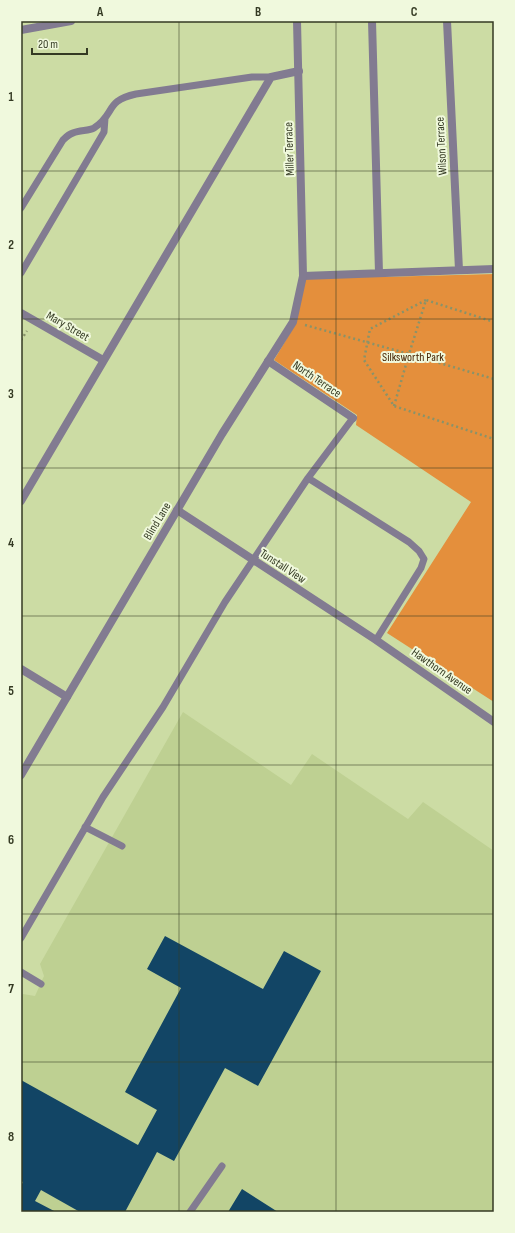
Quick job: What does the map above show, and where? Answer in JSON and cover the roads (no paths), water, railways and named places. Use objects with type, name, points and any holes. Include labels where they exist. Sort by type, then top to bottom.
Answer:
[{"type":"street","points":[[21,30],[71,21]]},
{"type":"street","name":"Miller Terrace","points":[[297,21],[303,276]]},
{"type":"street","points":[[372,21],[380,273]]},
{"type":"street","name":"Wilson Terrace","points":[[447,21],[459,270]]},
{"type":"street","points":[[21,501],[271,77],[299,71]]},
{"type":"street","points":[[303,276],[494,269]]},
{"type":"street","name":"Blind Lane","points":[[21,775],[177,510],[293,322],[303,276]]},
{"type":"street","name":"Mary Street","points":[[21,313],[103,360]]},
{"type":"street","name":"North Terrace","points":[[268,361],[353,418]]},
{"type":"street","name":"Tunstall View","points":[[177,510],[376,640]]},
{"type":"street","name":"Hawthorn Avenue","points":[[376,640],[494,722]]},
{"type":"street","points":[[21,669],[67,697]]},
{"type":"lane","points":[[21,208],[63,140],[72,133],[92,129],[105,118],[112,105],[119,98],[252,77],[271,77]]},
{"type":"lane","points":[[21,273],[104,132],[105,118]]},
{"type":"lane","points":[[21,938],[103,797],[163,707],[225,602],[308,478],[353,418]]},
{"type":"lane","points":[[308,478],[409,542],[420,551],[424,559],[421,568],[376,640]]},
{"type":"lane","points":[[85,827],[122,846]]},
{"type":"lane","points":[[21,972],[41,984]]},
{"type":"lane","points":[[190,1212],[222,1166]]},
{"type":"park label","name":"Silksworth Park","points":[[413,357]]}]
